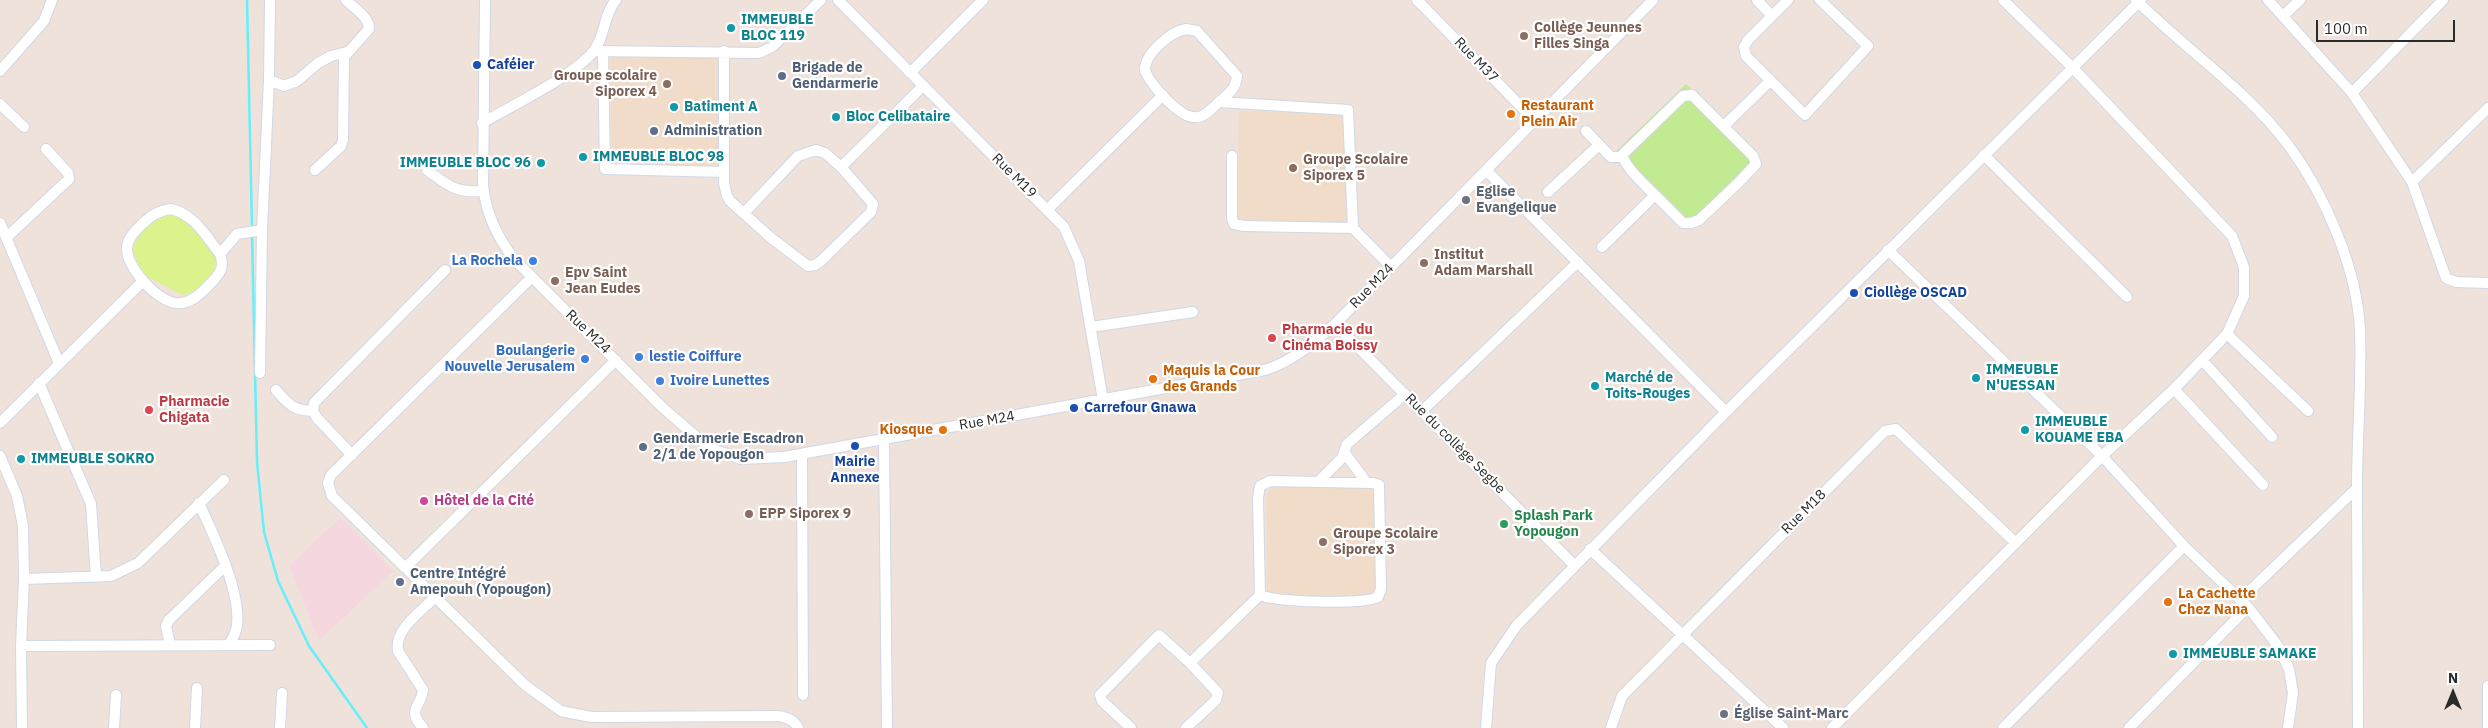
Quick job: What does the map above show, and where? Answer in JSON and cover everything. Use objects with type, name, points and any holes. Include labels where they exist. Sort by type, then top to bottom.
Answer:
[{"type":"street","points":[[0,71],[44,21],[52,0]]},
{"type":"street","points":[[260,373],[255,230],[269,80],[270,0]]},
{"type":"street","points":[[269,80],[284,86],[297,81],[318,63],[331,56],[347,52],[367,34],[370,24],[346,0]]},
{"type":"street","name":"Rue M24","points":[[485,0],[482,124],[484,191],[493,225],[503,245],[532,277],[675,420],[715,450],[740,459],[754,460],[884,440],[1265,370],[1280,365],[1312,344],[1335,324],[1653,0]]},
{"type":"street","points":[[616,0],[607,14],[598,51],[605,169],[724,172]]},
{"type":"street","points":[[482,124],[598,51],[724,51],[759,53],[766,51],[821,0]]},
{"type":"street","name":"Rue M19","points":[[838,0],[1064,227],[1079,260],[1103,400]]},
{"type":"street","points":[[910,73],[983,0]]},
{"type":"street","name":"Rue M37","points":[[1417,0],[1534,120]]},
{"type":"street","points":[[1757,0],[1771,15]]},
{"type":"street","points":[[1788,0],[1771,15],[1744,47],[1746,56],[1805,115],[1868,46],[1820,0]]},
{"type":"street","points":[[1832,728],[2102,456],[2174,389],[2227,334],[2244,296],[2244,268],[2232,236],[2072,68],[2003,0]]},
{"type":"street","points":[[2268,0],[2284,15],[2352,93],[2412,182],[2446,278],[2456,282],[2488,283]]},
{"type":"street","points":[[2284,15],[2300,0]]},
{"type":"street","points":[[2352,93],[2443,0]]},
{"type":"street","points":[[1486,728],[1491,663],[1517,625],[1726,412],[2139,1],[2265,118],[2307,173],[2326,207],[2348,265],[2360,328],[2357,488],[2358,728]]},
{"type":"street","points":[[1192,29],[1201,35],[1237,76],[1233,90],[1219,102],[1204,115],[1197,118],[1182,112],[1163,95],[1146,71],[1147,60],[1174,33],[1179,30],[1192,29]]},
{"type":"street","points":[[724,51],[724,172],[727,196],[744,213],[802,263],[808,266],[816,265],[873,208],[871,200],[841,167],[825,153],[816,150],[802,153],[744,213]]},
{"type":"street","points":[[315,170],[341,146],[343,140],[343,64],[347,52]]},
{"type":"street","points":[[1724,126],[1770,81]]},
{"type":"street","points":[[841,167],[923,86]]},
{"type":"street","points":[[1586,131],[1613,159],[1623,157],[1683,96],[1689,94],[1724,126],[1756,161],[1739,182],[1699,220],[1683,223],[1655,195],[1623,157]]},
{"type":"street","points":[[1048,209],[1163,95]]},
{"type":"street","points":[[1219,102],[1348,110],[1353,228],[1391,266]]},
{"type":"street","points":[[0,104],[24,128]]},
{"type":"street","points":[[2412,182],[2488,108]]},
{"type":"street","points":[[1548,192],[1599,145]]},
{"type":"street","points":[[6,238],[69,180],[68,173],[46,149]]},
{"type":"street","points":[[1984,155],[2127,297]]},
{"type":"street","points":[[1232,156],[1232,218],[1234,224],[1244,226],[1353,228]]},
{"type":"street","points":[[427,170],[451,188],[468,192],[484,191]]},
{"type":"street","points":[[1486,170],[1726,412]]},
{"type":"street","points":[[1602,247],[1655,195]]},
{"type":"street","points":[[171,209],[189,216],[220,254],[223,260],[220,274],[190,301],[180,304],[170,302],[142,282],[126,250],[128,241],[136,230],[155,213],[171,209]]},
{"type":"street","points":[[0,223],[59,363]]},
{"type":"street","points":[[220,254],[237,234],[255,230]]},
{"type":"street","points":[[1888,250],[2102,456],[2184,546],[2244,604],[2278,646],[2288,669],[2293,693],[2288,728]]},
{"type":"street","points":[[1422,411],[1578,262]]},
{"type":"street","points":[[352,455],[317,418],[313,411],[314,403],[445,270]]},
{"type":"street","points":[[532,277],[331,475],[328,483],[332,496],[525,685],[561,711],[591,717],[778,716],[788,718],[798,728]]},
{"type":"street","points":[[0,423],[142,282]]},
{"type":"street","points":[[1091,327],[1193,312]]},
{"type":"street","name":"Rue du collège Segbe","points":[[1335,324],[1574,565]]},
{"type":"street","points":[[2227,334],[2308,411]]},
{"type":"street","points":[[405,568],[616,360]]},
{"type":"street","points":[[2202,360],[2272,437]]},
{"type":"street","points":[[40,383],[91,504],[96,577]]},
{"type":"street","points":[[2174,389],[2263,485]]},
{"type":"street","points":[[276,390],[289,404],[298,410],[313,411]]},
{"type":"street","points":[[1318,482],[1342,458],[1347,444],[1405,394]]},
{"type":"street","name":"Rue M18","points":[[1611,728],[1622,696],[1885,431],[1891,428],[1896,429],[2016,543]]},
{"type":"street","points":[[884,440],[887,728]]},
{"type":"street","points":[[1344,452],[1367,483]]},
{"type":"street","points":[[802,454],[802,694]]},
{"type":"street","points":[[0,456],[21,511],[24,579],[21,646],[22,728]]},
{"type":"street","points":[[24,579],[111,576],[138,563],[224,480]]},
{"type":"street","points":[[1190,663],[1260,595],[1258,492],[1260,486],[1270,481],[1376,483],[1380,489],[1381,589],[1378,597],[1349,600],[1294,601],[1278,600],[1260,595]]},
{"type":"street","points":[[2129,728],[2244,604],[2357,488]]},
{"type":"street","points":[[199,503],[225,566],[237,611],[235,635],[228,645]]},
{"type":"street","points":[[2004,728],[2184,546]]},
{"type":"street","points":[[1590,549],[1783,728]]},
{"type":"street","points":[[170,645],[166,626],[169,620],[225,566]]},
{"type":"street","points":[[423,728],[415,716],[414,710],[423,690],[398,651],[397,644],[401,632],[435,597]]},
{"type":"street","points":[[1128,727],[1102,701],[1102,691],[1159,635],[1216,689],[1218,696],[1186,728]]},
{"type":"street","points":[[21,646],[270,645]]},
{"type":"street","points":[[2488,686],[2488,728]]},
{"type":"street","points":[[195,728],[197,688]]},
{"type":"street","points":[[280,728],[282,693]]},
{"type":"street","points":[[114,728],[116,694]]},
{"type":"shaded area","name":"Groupe scolaire Siporex 4","points":[[610,55],[722,56],[724,167],[612,164]]},
{"type":"shaded area","name":"Groupe Scolaire Siporex 5","points":[[1239,111],[1348,112],[1349,225],[1238,223]]},
{"type":"shaded area","name":"Groupe Scolaire Siporex 3","points":[[1378,486],[1377,596],[1279,598],[1269,594],[1267,591],[1266,497],[1271,487]]},
{"type":"shaded area","points":[[340,518],[393,571],[319,641],[289,566]]},
{"type":"green space","points":[[1686,84],[1757,157],[1684,228],[1613,154]]},
{"type":"green space","points":[[175,213],[191,221],[216,254],[214,272],[209,282],[199,289],[182,295],[152,279],[144,278],[132,249],[144,229],[154,221]]},
{"type":"waterway","points":[[247,0],[252,228]]},
{"type":"waterway","points":[[252,234],[257,462],[264,532],[278,581],[309,646],[367,728]]},
{"type":"place","name":"IMMEUBLE BLOC 119","points":[[731,28]]},
{"type":"place","name":"Collège Jeunnes Filles Singa","points":[[1524,36]]},
{"type":"place","name":"Caféier","points":[[477,65]]},
{"type":"place","name":"Brigade de Gendarmerie","points":[[782,76]]},
{"type":"place","name":"Groupe scolaire Siporex 4","points":[[667,84]]},
{"type":"place","name":"Batiment A","points":[[674,107]]},
{"type":"place","name":"Restaurant Plein Air","points":[[1511,114]]},
{"type":"place","name":"Bloc Celibataire","points":[[836,117]]},
{"type":"place","name":"Administration","points":[[654,131]]},
{"type":"place","name":"IMMEUBLE BLOC 98","points":[[583,157]]},
{"type":"place","name":"IMMEUBLE BLOC 96","points":[[541,163]]},
{"type":"place","name":"Groupe Scolaire Siporex 5","points":[[1293,168]]},
{"type":"place","name":"Eglise Evangelique","points":[[1466,200]]},
{"type":"place","name":"La Rochela","points":[[533,261]]},
{"type":"place","name":"Institut Adam Marshall","points":[[1424,263]]},
{"type":"place","name":"Epv Saint Jean Eudes","points":[[555,281]]},
{"type":"place","name":"Ciollège OSCAD","points":[[1854,293]]},
{"type":"place","name":"Pharmacie du Cinéma Boissy","points":[[1272,338]]},
{"type":"place","name":"lestie Coiffure","points":[[639,357]]},
{"type":"place","name":"Boulangerie Nouvelle Jerusalem","points":[[585,359]]},
{"type":"place","name":"IMMEUBLE N'UESSAN","points":[[1976,378]]},
{"type":"place","name":"Maquis la Cour des Grands","points":[[1153,379]]},
{"type":"place","name":"Ivoire Lunettes","points":[[660,381]]},
{"type":"place","name":"Marché de Toits-Rouges","points":[[1595,386]]},
{"type":"place","name":"Carrefour Gnawa","points":[[1074,408]]},
{"type":"place","name":"Pharmacie Chigata","points":[[149,410]]},
{"type":"place","name":"Kiosque","points":[[943,430]]},
{"type":"place","name":"IMMEUBLE KOUAME EBA","points":[[2025,430]]},
{"type":"place","name":"Mairie Annexe","points":[[855,446]]},
{"type":"place","name":"Gendarmerie Escadron 2/1 de Yopougon","points":[[643,447]]},
{"type":"place","name":"IMMEUBLE SOKRO","points":[[21,459]]},
{"type":"place","name":"Hôtel de la Cité","points":[[424,501]]},
{"type":"place","name":"EPP Siporex 9","points":[[749,514]]},
{"type":"place","name":"Splash Park Yopougon","points":[[1504,524]]},
{"type":"place","name":"Groupe Scolaire Siporex 3","points":[[1323,542]]},
{"type":"place","name":"Centre Intégré Amepouh (Yopougon)","points":[[400,582]]},
{"type":"place","name":"La Cachette Chez Nana","points":[[2168,602]]},
{"type":"place","name":"IMMEUBLE SAMAKE","points":[[2173,654]]},
{"type":"place","name":"Église Saint-Marc","points":[[1724,714]]}]
